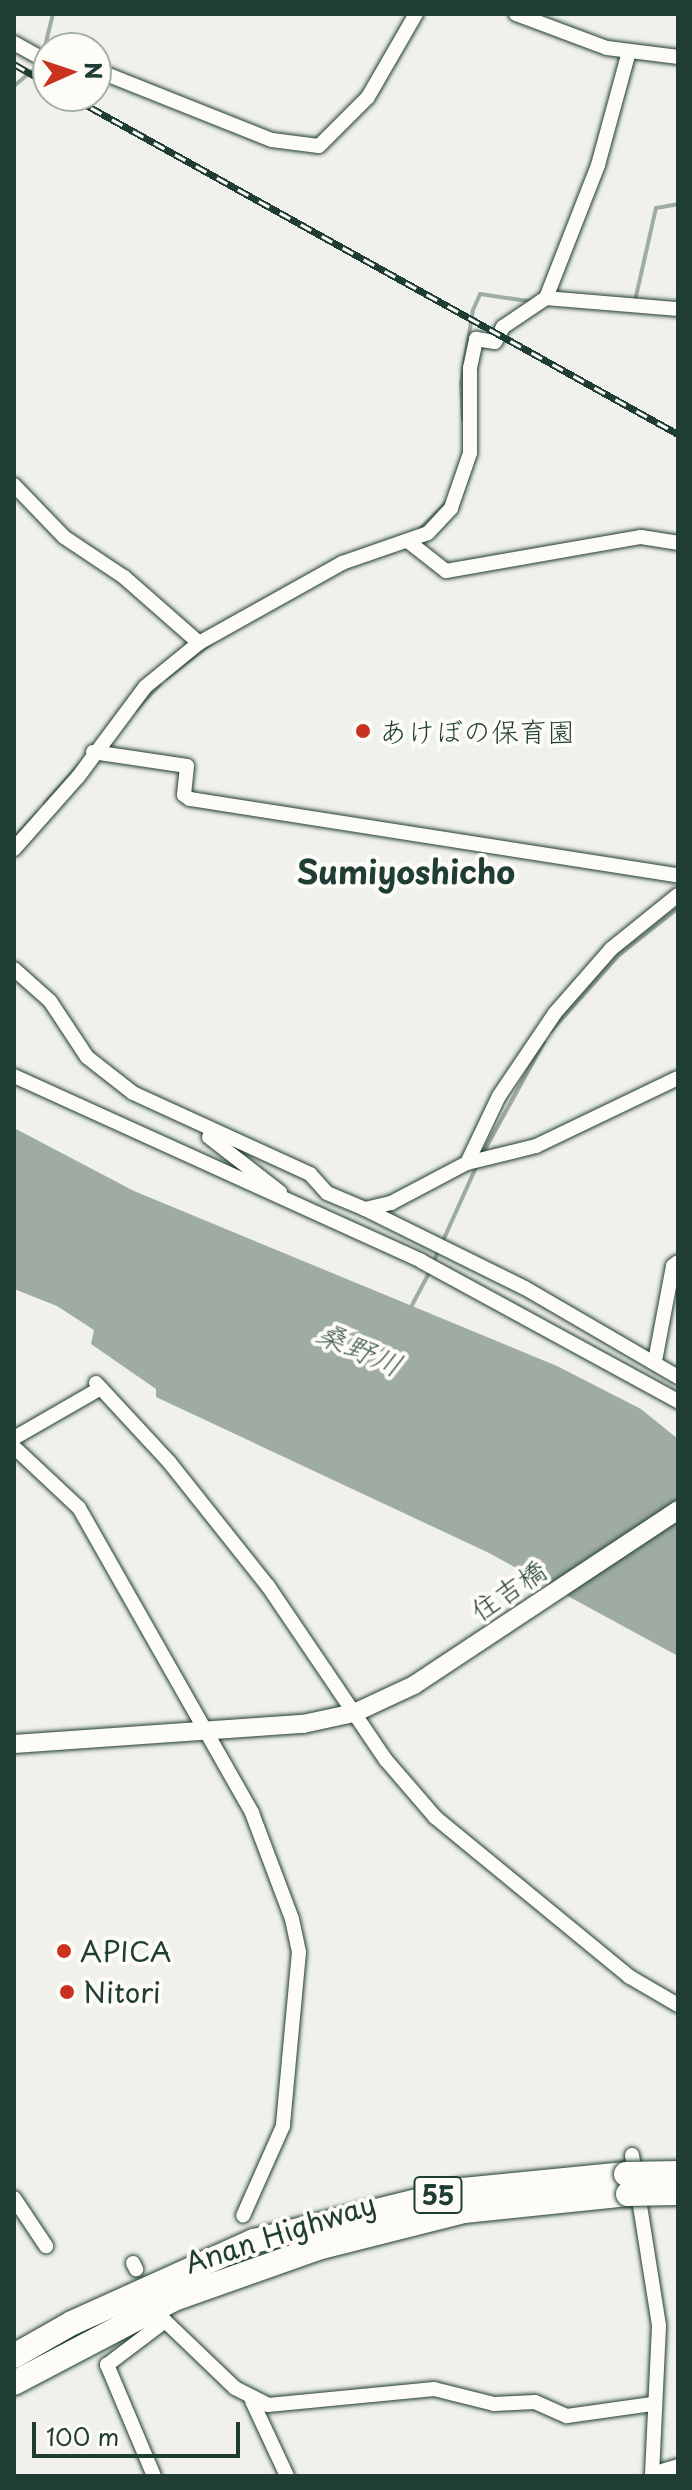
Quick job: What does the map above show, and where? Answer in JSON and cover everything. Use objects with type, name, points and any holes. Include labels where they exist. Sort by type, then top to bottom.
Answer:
[{"type":"highway","name":"Anan Highway","points":[[14,2356],[72,2323],[254,2241],[462,2190],[629,2174],[678,2173]]},
{"type":"highway","name":"Anan Highway","points":[[14,2383],[174,2299],[321,2247],[629,2174],[678,2193]]},
{"type":"street","points":[[112,76],[272,140],[319,146],[368,97],[416,14]]},
{"type":"street","points":[[516,14],[583,41],[629,52],[678,57]]},
{"type":"street","points":[[14,43],[32,53]]},
{"type":"street","points":[[14,849],[145,687],[199,643],[369,550],[409,542],[443,516],[463,485],[476,339],[495,342],[503,327],[546,298],[598,165],[629,52]]},
{"type":"street","points":[[546,298],[678,309]]},
{"type":"street","points":[[14,485],[64,537],[124,577],[199,643]]},
{"type":"street","points":[[409,542],[446,571],[641,537],[678,543]]},
{"type":"street","points":[[93,752],[187,766],[184,795],[190,799],[678,875]]},
{"type":"street","points":[[475,1162],[499,1096],[555,1013],[611,949],[678,895]]},
{"type":"street","points":[[14,969],[50,1001],[87,1057],[133,1093],[310,1174],[327,1193],[454,1253],[655,1361],[678,1377]]},
{"type":"street","points":[[14,1076],[421,1261],[678,1401]]},
{"type":"street","points":[[365,1209],[391,1203],[475,1162],[536,1146],[678,1078]]},
{"type":"street","points":[[188,1119],[198,1131],[276,1185],[281,1195]]},
{"type":"street","points":[[655,1361],[673,1266],[678,1262]]},
{"type":"street","points":[[14,1438],[98,1386],[170,1463],[268,1586],[435,1817],[630,1977],[678,2005]]},
{"type":"street","points":[[14,1447],[79,1508],[201,1732],[252,1813],[299,1952],[283,2126],[243,2216]]},
{"type":"street","name":"住吉橋","points":[[14,1744],[303,1724],[359,1711],[414,1685],[678,1510]]},
{"type":"street","points":[[629,2174],[659,2326],[652,2404],[652,2475],[678,2466]]},
{"type":"street","points":[[14,2198],[46,2246]]},
{"type":"street","points":[[154,2476],[107,2365],[164,2319],[252,2401],[287,2476]]},
{"type":"street","points":[[252,2401],[268,2405],[434,2389],[494,2404],[535,2402],[567,2416],[652,2404]]},
{"type":"water","name":"桑野川","points":[[14,1128],[134,1191],[557,1366],[641,1409],[678,1439],[678,1656],[487,1552],[156,1397],[156,1389],[91,1344],[94,1330],[57,1306],[14,1289]]},
{"type":"waterway","points":[[48,32],[53,14]]},
{"type":"waterway","points":[[14,86],[32,71]]},
{"type":"waterway","points":[[635,301],[656,208],[678,204]]},
{"type":"waterway","points":[[463,420],[461,383],[473,310],[480,294],[534,302]]},
{"type":"waterway","points":[[419,530],[447,502]]},
{"type":"waterway","points":[[167,678],[213,642]]},
{"type":"waterway","points":[[136,710],[160,684]]},
{"type":"waterway","points":[[45,803],[79,765]]},
{"type":"waterway","points":[[14,838],[37,813]]},
{"type":"waterway","points":[[551,1031],[619,955],[678,908]]},
{"type":"waterway","points":[[483,1153],[544,1042]]},
{"type":"waterway","points":[[433,1263],[477,1165]]},
{"type":"waterway","points":[[410,1309],[430,1271]]},
{"type":"railway","points":[[14,64],[32,75]]},
{"type":"railway","points":[[99,112],[678,434]]},
{"type":"place","name":"あけぼの保育園","points":[[363,731]]},
{"type":"place","name":"APICA","points":[[64,1951]]},
{"type":"place","name":"Nitori","points":[[67,1992]]},
{"type":"district","name":"Sumiyoshicho","points":[[406,871]]}]
